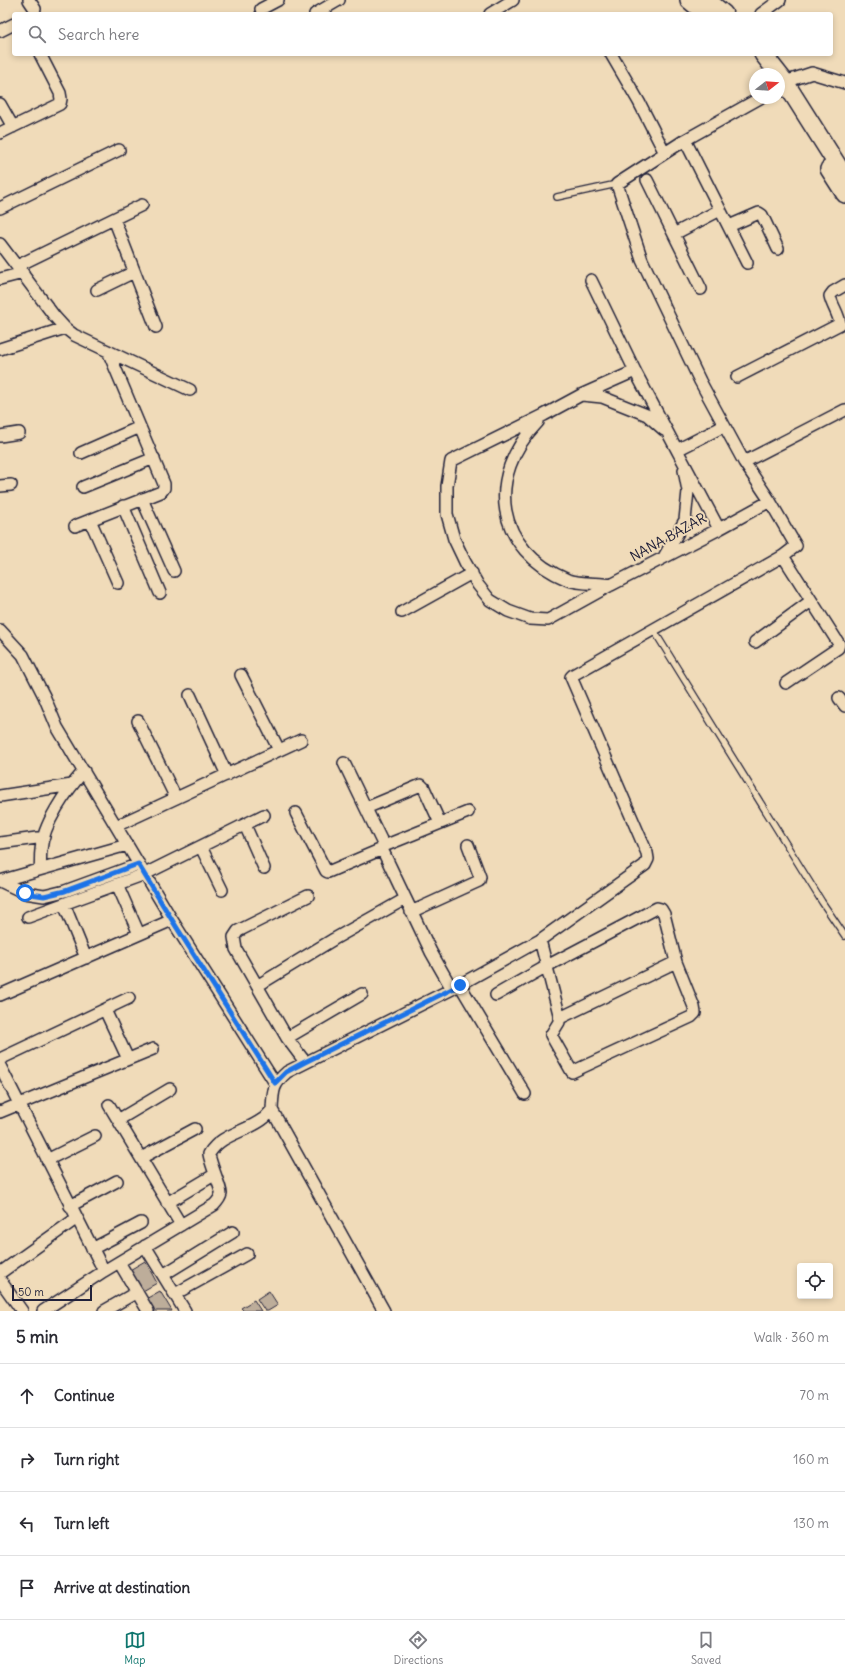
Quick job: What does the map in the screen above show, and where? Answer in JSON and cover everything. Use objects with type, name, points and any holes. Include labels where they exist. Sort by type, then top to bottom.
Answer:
[{"type":"main road","points":[[689,0],[704,12]]},
{"type":"main road","points":[[707,0],[722,12]]},
{"type":"main road","points":[[754,56],[762,68]]},
{"type":"main road","points":[[764,56],[771,68]]},
{"type":"main road","points":[[785,90],[845,177]]},
{"type":"main road","points":[[785,91],[845,194]]},
{"type":"street","points":[[261,9],[278,0]]},
{"type":"street","points":[[319,12],[340,0]]},
{"type":"street","points":[[493,12],[514,0]]},
{"type":"street","points":[[763,12],[777,1]]},
{"type":"street","points":[[0,32],[12,25]]},
{"type":"street","points":[[0,133],[60,104],[60,93],[41,56]]},
{"type":"street","points":[[612,56],[639,102],[665,153]]},
{"type":"street","points":[[785,85],[812,73],[845,83]]},
{"type":"street","points":[[0,104],[13,127]]},
{"type":"street","points":[[384,1311],[272,1110],[272,1094],[275,1083],[286,1072],[456,987],[540,940],[645,865],[648,859],[647,853],[571,677],[783,556],[796,546],[770,501],[744,462],[700,381],[642,260],[617,184],[685,140],[749,104]]},
{"type":"street","points":[[685,140],[747,263]]},
{"type":"street","points":[[0,208],[119,150]]},
{"type":"street","points":[[647,180],[701,289]]},
{"type":"street","points":[[0,279],[20,270],[142,205]]},
{"type":"street","points":[[674,234],[720,210]]},
{"type":"street","points":[[729,226],[759,213],[762,215],[778,249]]},
{"type":"street","points":[[114,219],[156,327]]},
{"type":"street","points":[[0,244],[64,328],[74,335],[190,390]]},
{"type":"street","points":[[97,290],[134,272]]},
{"type":"street","points":[[591,280],[635,371]]},
{"type":"street","points":[[737,377],[840,324],[840,319],[830,296],[833,292],[845,285]]},
{"type":"street","points":[[0,349],[64,328]]},
{"type":"street","points":[[75,526],[161,492],[164,488],[164,484],[154,458],[108,351]]},
{"type":"street","name":"NANA BAZAR","points":[[635,371],[719,529],[611,585],[548,620],[530,619],[508,611],[490,600],[472,573],[454,539],[447,514],[447,486],[451,461],[581,395],[635,371]]},
{"type":"street","points":[[581,395],[602,397],[647,415],[669,434]]},
{"type":"street","points":[[744,462],[845,410]]},
{"type":"street","points":[[544,415],[526,434],[514,456],[505,480],[505,513],[519,544],[541,566],[570,580],[611,585]]},
{"type":"street","points":[[677,450],[724,426]]},
{"type":"street","points":[[81,453],[140,427]]},
{"type":"street","points":[[0,436],[19,433]]},
{"type":"street","points":[[83,487],[154,458]]},
{"type":"street","points":[[664,557],[685,520],[688,491],[683,461]]},
{"type":"street","points":[[142,499],[174,571]]},
{"type":"street","points":[[719,529],[770,501]]},
{"type":"street","points":[[123,506],[160,593]]},
{"type":"street","points":[[90,520],[118,583]]},
{"type":"street","points":[[783,556],[839,644],[838,648],[786,682]]},
{"type":"street","points":[[402,612],[472,573]]},
{"type":"street","points":[[755,642],[811,601]]},
{"type":"street","points":[[0,630],[23,655],[44,696],[57,727],[172,920],[275,1083]]},
{"type":"street","points":[[241,675],[280,750]]},
{"type":"street","points":[[190,695],[227,775]]},
{"type":"street","points":[[138,721],[176,798]]},
{"type":"street","points":[[116,826],[301,740]]},
{"type":"street","points":[[344,763],[366,808],[405,899],[431,952],[456,987],[526,1094]]},
{"type":"street","points":[[40,869],[41,850],[44,837],[55,813],[72,785],[84,772]]},
{"type":"street","points":[[0,796],[72,785]]},
{"type":"street","points":[[366,808],[421,785],[424,788],[440,823]]},
{"type":"street","points":[[296,813],[326,871],[328,872],[383,847],[468,812]]},
{"type":"street","points":[[28,917],[145,874],[264,815]]},
{"type":"street","points":[[245,824],[264,868]]},
{"type":"street","points":[[0,843],[44,837]]},
{"type":"street","points":[[127,845],[0,881],[25,893],[44,896],[65,891],[138,864]]},
{"type":"street","points":[[411,912],[479,881],[480,877],[468,845]]},
{"type":"street","points":[[200,847],[222,890]]},
{"type":"street","points":[[118,884],[139,934]]},
{"type":"street","points":[[305,1062],[287,1038],[257,986],[236,949],[234,937],[238,931],[308,896]]},
{"type":"street","points":[[257,986],[334,939],[405,899]]},
{"type":"street","points":[[64,904],[86,958]]},
{"type":"street","points":[[496,995],[547,966],[657,908],[664,914],[676,962],[695,1013],[691,1017],[572,1072],[551,1035],[560,1018],[676,962]]},
{"type":"street","points":[[0,995],[172,920]]},
{"type":"street","points":[[540,940],[560,1018]]},
{"type":"street","points":[[287,1038],[362,994]]},
{"type":"street","points":[[0,1060],[129,998]]},
{"type":"street","points":[[105,1010],[128,1059]]},
{"type":"street","points":[[0,1112],[153,1049]]},
{"type":"street","points":[[0,1066],[104,1271]]},
{"type":"street","points":[[118,1120],[170,1089]]},
{"type":"street","points":[[109,1104],[181,1225]]},
{"type":"street","points":[[42,1311],[220,1200],[222,1193],[214,1175],[208,1154],[222,1139],[263,1119],[272,1110]]},
{"type":"street","points":[[141,1158],[195,1129]]},
{"type":"street","points":[[47,1160],[96,1136]]},
{"type":"street","points":[[167,1203],[214,1175]]},
{"type":"street","points":[[70,1206],[117,1181]]},
{"type":"street","points":[[0,1273],[77,1218]]},
{"type":"street","points":[[92,1249],[141,1223]]},
{"type":"street","points":[[163,1275],[233,1232]]},
{"type":"street","points":[[145,1246],[185,1311]]},
{"type":"street","points":[[175,1294],[248,1254]]},
{"type":"street","points":[[119,1262],[148,1311]]},
{"type":"street","points":[[0,1280],[22,1311]]},
{"type":"street","points":[[104,1311],[137,1292]]},
{"type":"lane","points":[[557,197],[617,184]]},
{"type":"lane","points":[[653,629],[822,902],[845,936]]},
{"type":"building","points":[[145,1261],[157,1283],[141,1292],[128,1271]]},
{"type":"building","points":[[160,1291],[172,1311],[150,1311],[144,1300]]},
{"type":"building","points":[[269,1291],[278,1305],[268,1311],[265,1311],[257,1299]]},
{"type":"building","points":[[254,1300],[261,1311],[244,1311],[241,1308]]},
{"type":"route","points":[[25,893],[44,896],[65,891],[138,864],[275,1083],[286,1072],[460,985]]}]
